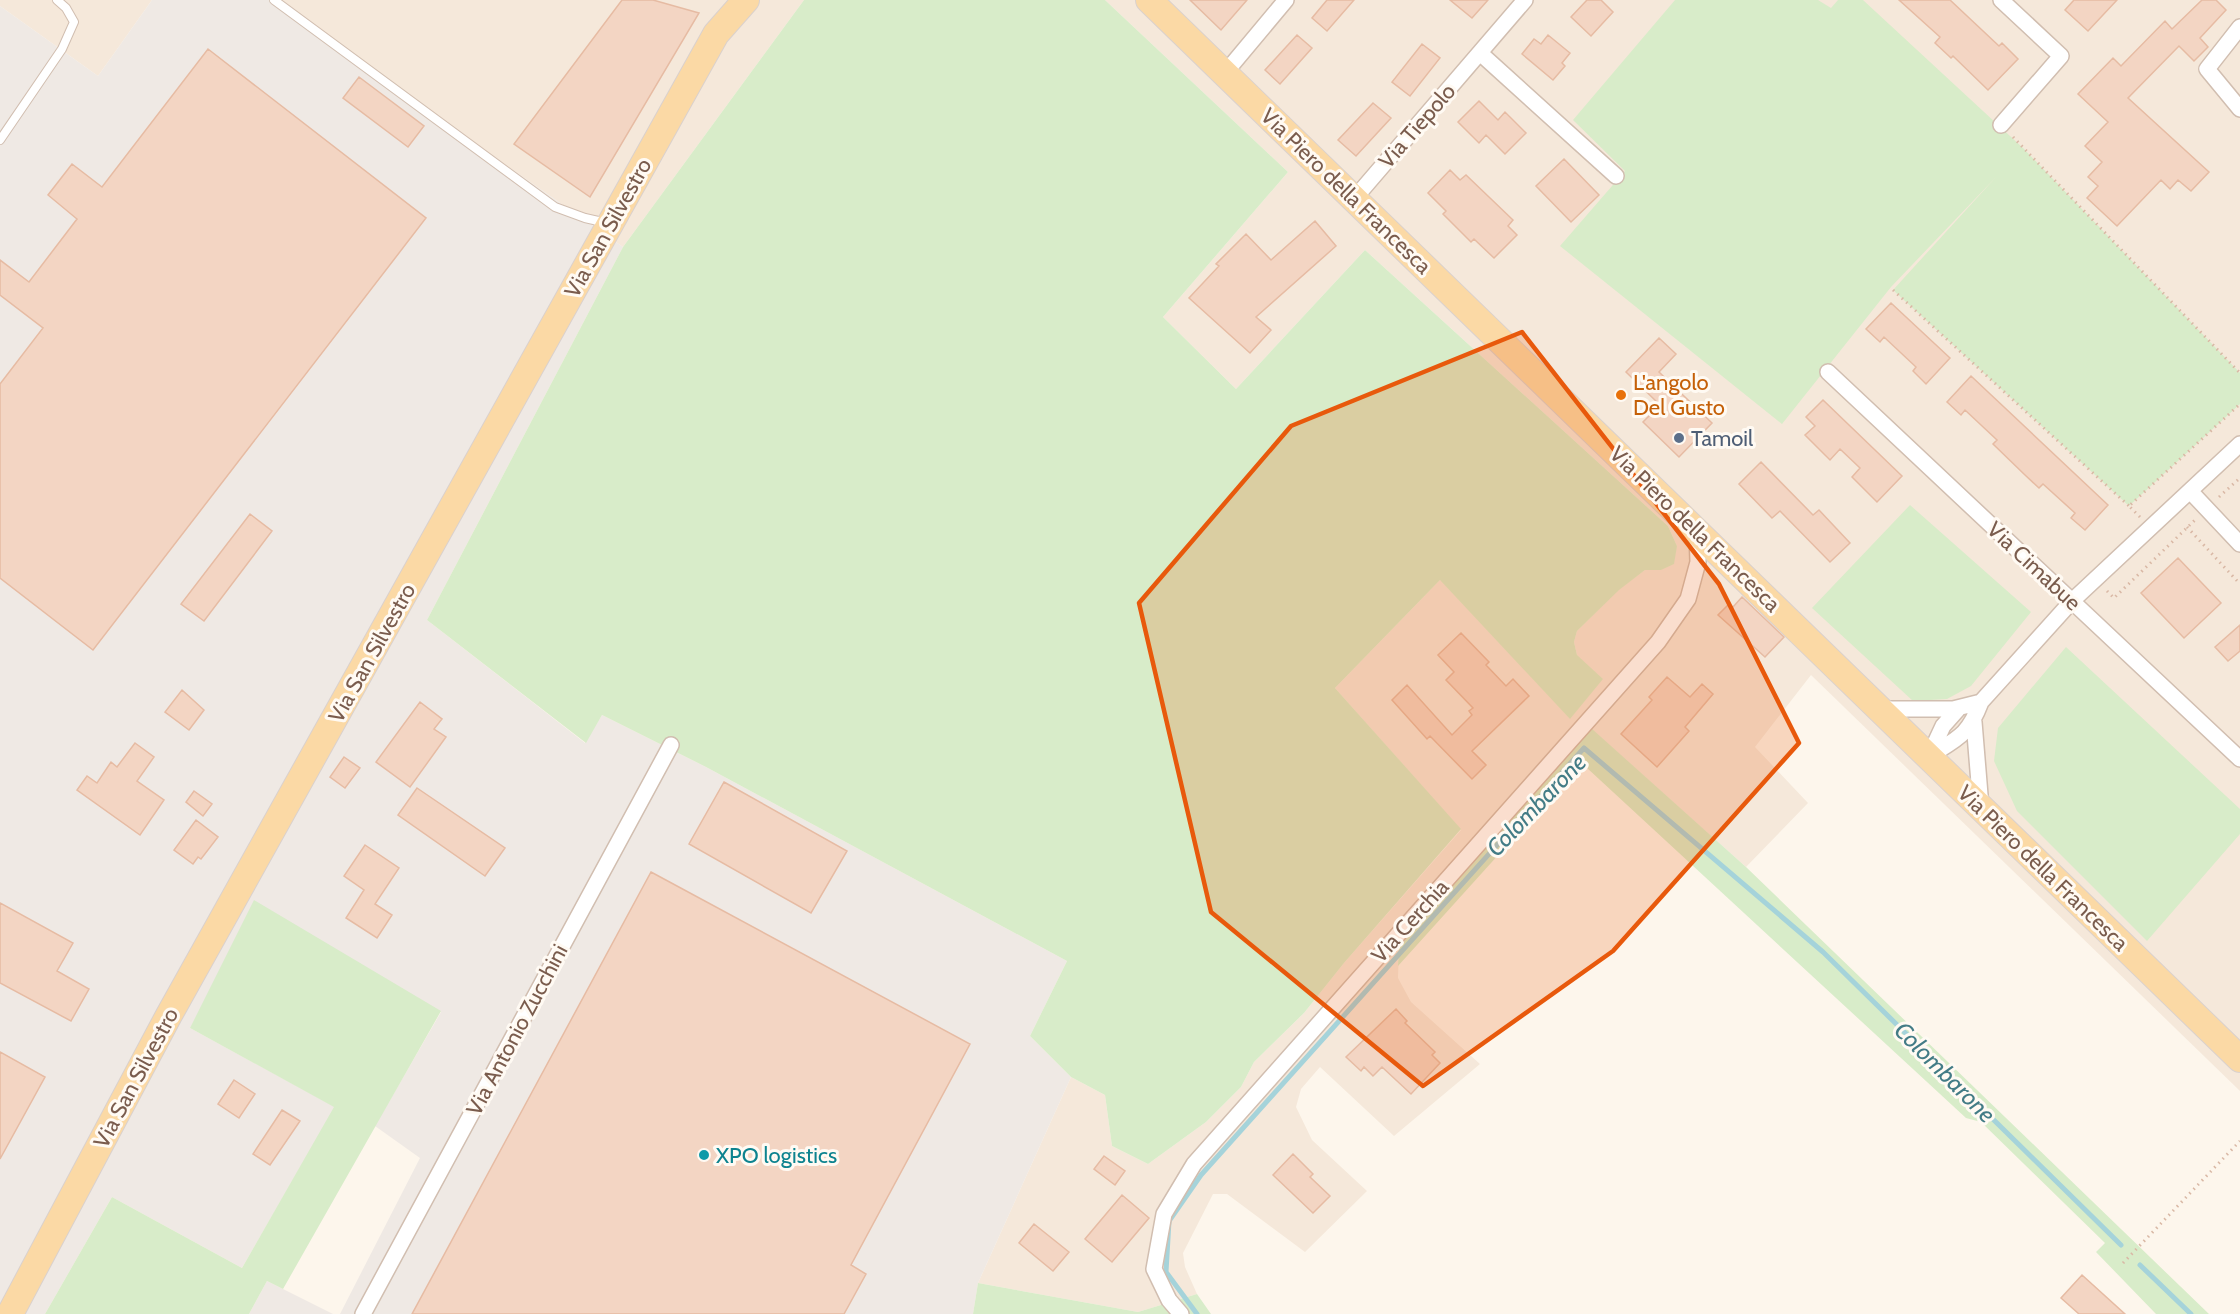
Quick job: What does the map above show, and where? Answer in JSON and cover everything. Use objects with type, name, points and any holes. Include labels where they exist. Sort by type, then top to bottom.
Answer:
[{"type":"main road","name":"Via San Silvestro","points":[[10,1314],[169,1015],[716,34],[746,0]]},
{"type":"main road","name":"Via Piero della Francesca","points":[[1149,0],[2240,1059]]},
{"type":"street","points":[[716,34],[731,0]]},
{"type":"street","points":[[1225,73],[1286,0]]},
{"type":"street","name":"Via Tiepolo","points":[[1354,199],[1525,0]]},
{"type":"street","points":[[2001,0],[2061,56],[2001,125]]},
{"type":"street","points":[[2240,27],[2207,69],[2240,109]]},
{"type":"street","points":[[1480,53],[1616,176]]},
{"type":"street","name":"Via Cimabue","points":[[1828,372],[2240,759]]},
{"type":"street","points":[[1928,757],[1963,734],[1974,722],[1981,702],[2072,601],[2240,444]]},
{"type":"street","points":[[2190,491],[2240,544]]},
{"type":"street","name":"Via Cerchia","points":[[1181,1314],[1169,1300],[1154,1269],[1164,1214],[1194,1164],[1658,642],[1688,599],[1698,562],[1697,532]]},
{"type":"street","points":[[1879,709],[1959,708],[1981,702]]},
{"type":"street","points":[[1928,757],[1943,726],[1959,708]]},
{"type":"street","points":[[1974,722],[1981,807]]},
{"type":"street","name":"Via Antonio Zucchini","points":[[363,1314],[671,745]]},
{"type":"lane","points":[[0,140],[62,49],[74,22],[66,8],[57,0]]},
{"type":"lane","points":[[274,0],[555,207],[610,224]]},
{"type":"path","points":[[2001,125],[2240,373]]},
{"type":"path","points":[[1893,290],[2129,506],[2150,528]]},
{"type":"path","points":[[2129,506],[2240,404]]},
{"type":"path","points":[[2095,579],[2114,598],[2240,478]]},
{"type":"path","points":[[2187,527],[2240,584]]},
{"type":"path","points":[[2123,1263],[2240,1141]]},
{"type":"highlighted area","points":[[1522,332],[1719,584],[1799,743],[1613,951],[1423,1086],[1211,912],[1139,603],[1291,426]]},
{"type":"shaded area","points":[[0,0],[152,0],[98,76],[0,6]]},
{"type":"shaded area","points":[[152,0],[270,0],[623,247],[427,620],[585,743],[602,715],[706,767],[1067,961],[1030,1036],[1071,1077],[978,1283],[973,1314],[340,1314],[420,1158],[375,1126],[441,1012],[190,1028],[335,1107],[242,1268],[112,1197],[45,1314],[0,1314],[0,6],[98,76]]},
{"type":"shaded area","points":[[270,0],[804,0],[623,247]]},
{"type":"shaded area","points":[[1105,0],[2240,0],[2240,1091],[1811,675],[1755,747],[1808,803],[1746,867],[1591,729],[1399,947],[1398,978],[1411,1002],[1480,1064],[1394,1136],[1320,1067],[1301,1089],[1296,1107],[1312,1140],[1367,1191],[1305,1252],[1227,1194],[1213,1194],[1183,1253],[1185,1267],[1197,1294],[1138,1312],[978,1283],[1071,1077],[1105,1095],[1112,1146],[1148,1164],[1206,1122],[1241,1087],[1254,1062],[1304,1013],[1344,963],[1461,830],[1335,688],[1440,580],[1577,655],[1574,642],[1577,631],[1619,589],[1645,570],[1661,570],[1677,546],[1668,526],[1365,250],[1236,389],[1163,317],[1288,172]]},
{"type":"shaded area","points":[[267,1281],[333,1314],[249,1314]]},
{"type":"green space","points":[[804,0],[1105,0],[1288,172],[1163,317],[1236,389],[1365,250],[1668,526],[1677,546],[1674,564],[1661,570],[1645,570],[1619,590],[1577,631],[1574,642],[1577,655],[1603,679],[1570,719],[1440,580],[1335,688],[1461,829],[1344,963],[1304,1013],[1254,1062],[1241,1087],[1206,1122],[1148,1164],[1112,1146],[1105,1095],[1071,1077],[1030,1036],[1067,961],[706,767],[602,715],[586,743],[427,620],[623,247]]},
{"type":"green space","points":[[1675,0],[1818,0],[1831,8],[1838,0],[1863,0],[2023,148],[2240,373],[2240,404],[2129,506],[1893,290],[1996,177],[1891,287],[1782,424],[1560,246],[1625,171],[1573,120]]},
{"type":"green space","points":[[1910,505],[2031,612],[1971,686],[1947,699],[1913,701],[1812,608]]},
{"type":"green space","points":[[2066,647],[2240,809],[2240,834],[2147,941],[2017,811],[1994,761],[1998,728]]},
{"type":"green space","points":[[1591,728],[1746,867],[2209,1314],[2156,1314],[2096,1252],[2105,1243],[1981,1122],[1966,1118],[1587,768],[1576,769],[1398,966],[1399,947]]},
{"type":"green space","points":[[254,900],[441,1011],[283,1289],[267,1281],[249,1314],[45,1314],[112,1197],[242,1268],[334,1107],[190,1028]]},
{"type":"green space","points":[[978,1283],[1138,1312],[1197,1294],[1211,1314],[973,1314]]},
{"type":"building","points":[[622,0],[653,0],[699,13],[590,197],[514,144]]},
{"type":"building","points":[[1190,0],[1247,0],[1221,30]]},
{"type":"building","points":[[1327,0],[1354,0],[1327,31],[1312,18]]},
{"type":"building","points":[[1450,0],[1488,0],[1472,18]]},
{"type":"building","points":[[1587,0],[1601,0],[1613,12],[1591,36],[1571,17]]},
{"type":"building","points":[[1899,0],[1950,0],[1999,46],[2002,43],[2018,59],[1988,90],[1953,56],[1951,58],[1935,43],[1940,37]]},
{"type":"building","points":[[2074,0],[2117,0],[2088,31],[2065,10]]},
{"type":"building","points":[[2202,0],[2216,0],[2226,10],[2200,38],[2208,47],[2194,61],[2179,46],[2128,98],[2209,172],[2191,191],[2178,180],[2170,189],[2161,180],[2117,226],[2087,198],[2098,186],[2088,177],[2102,162],[2085,146],[2108,122],[2078,94],[2113,58],[2121,66],[2165,21],[2172,29]]},
{"type":"building","points":[[1297,35],[1312,48],[1280,84],[1265,70]]},
{"type":"building","points":[[1548,35],[1570,53],[1562,63],[1565,66],[1553,80],[1522,54],[1534,39],[1541,44]]},
{"type":"building","points":[[1422,44],[1440,58],[1410,96],[1392,82]]},
{"type":"building","points":[[208,49],[426,218],[93,650],[0,578],[0,384],[43,328],[0,295],[0,260],[29,282],[77,219],[48,195],[72,164],[102,187]]},
{"type":"building","points":[[359,77],[424,126],[408,147],[343,98]]},
{"type":"building","points":[[1479,101],[1498,120],[1505,112],[1526,133],[1505,154],[1486,135],[1479,143],[1458,122]]},
{"type":"building","points":[[1373,103],[1391,118],[1356,156],[1338,140]]},
{"type":"building","points":[[1564,159],[1599,195],[1571,222],[1536,186]]},
{"type":"building","points":[[1450,170],[1460,180],[1466,175],[1513,220],[1508,226],[1517,235],[1494,258],[1474,239],[1471,242],[1443,214],[1446,211],[1428,193]]},
{"type":"building","points":[[1315,221],[1336,246],[1256,317],[1271,330],[1250,353],[1189,298],[1219,266],[1216,264],[1246,234],[1271,260]]},
{"type":"building","points":[[1891,303],[1950,358],[1926,384],[1913,371],[1916,367],[1884,337],[1880,342],[1866,329]]},
{"type":"building","points":[[1659,338],[1676,354],[1659,372],[1712,423],[1679,457],[1643,422],[1660,405],[1626,372]]},
{"type":"building","points":[[1971,376],[2108,505],[2085,530],[2071,518],[2075,513],[2043,484],[2039,488],[2025,475],[1993,444],[1997,440],[1965,410],[1961,415],[1947,402]]},
{"type":"building","points":[[1823,400],[1902,476],[1877,502],[1852,477],[1860,468],[1840,449],[1830,460],[1805,435],[1815,426],[1806,417]]},
{"type":"building","points":[[1761,462],[1813,515],[1819,510],[1850,543],[1830,562],[1780,511],[1772,518],[1739,484]]},
{"type":"building","points":[[250,514],[272,531],[204,621],[181,604]]},
{"type":"building","points":[[2178,558],[2221,603],[2184,638],[2141,593]]},
{"type":"building","points":[[1742,597],[1784,637],[1765,657],[1718,615],[1729,604],[1733,607]]},
{"type":"building","points":[[2240,625],[2240,651],[2228,661],[2215,647]]},
{"type":"building","points":[[1461,633],[1489,662],[1486,665],[1506,686],[1513,679],[1529,696],[1472,751],[1486,765],[1472,779],[1430,736],[1427,739],[1392,700],[1407,685],[1452,735],[1472,715],[1469,711],[1473,708],[1446,680],[1454,672],[1438,655]]},
{"type":"building","points":[[1667,677],[1690,697],[1702,684],[1713,694],[1685,727],[1689,731],[1657,767],[1621,734],[1652,700],[1649,697]]},
{"type":"building","points":[[182,690],[204,710],[189,730],[165,712]]},
{"type":"building","points":[[420,702],[442,719],[434,729],[446,737],[410,787],[376,762]]},
{"type":"building","points":[[135,743],[154,757],[137,781],[164,800],[140,835],[77,790],[87,776],[97,783],[111,762],[117,767]]},
{"type":"building","points":[[344,757],[360,768],[345,788],[330,777]]},
{"type":"building","points":[[724,782],[847,851],[811,913],[689,844]]},
{"type":"building","points":[[417,788],[505,848],[485,876],[398,815]]},
{"type":"building","points":[[194,791],[212,804],[203,816],[186,802]]},
{"type":"building","points":[[196,820],[218,837],[201,859],[198,857],[193,864],[174,850]]},
{"type":"building","points":[[365,845],[399,868],[375,904],[392,915],[377,938],[346,918],[364,890],[344,876]]},
{"type":"building","name":"XPO logistics","points":[[651,872],[970,1044],[851,1265],[866,1274],[844,1314],[412,1314]]},
{"type":"building","points":[[0,903],[73,943],[57,971],[89,989],[71,1021],[0,983]]},
{"type":"building","points":[[1396,1009],[1407,1021],[1405,1023],[1435,1052],[1432,1055],[1440,1063],[1411,1094],[1382,1067],[1373,1076],[1364,1067],[1361,1071],[1346,1057]]},
{"type":"building","points":[[0,1052],[45,1077],[0,1159]]},
{"type":"building","points":[[234,1080],[255,1094],[239,1118],[218,1104]]},
{"type":"building","points":[[282,1110],[300,1121],[270,1165],[253,1154]]},
{"type":"building","points":[[1293,1154],[1313,1174],[1310,1177],[1330,1196],[1313,1213],[1273,1175]]},
{"type":"building","points":[[1104,1156],[1125,1171],[1115,1185],[1094,1169]]},
{"type":"building","points":[[1122,1195],[1149,1218],[1112,1262],[1085,1239]]},
{"type":"building","points":[[1034,1224],[1069,1252],[1053,1271],[1019,1243]]},
{"type":"building","points":[[2082,1275],[2125,1314],[2079,1314],[2061,1298]]},
{"type":"waterway","name":"Colombarone","points":[[1197,1314],[1166,1272],[1169,1221],[1201,1175],[1584,748],[1823,952],[2121,1245]]},
{"type":"waterway","name":"Colombarone","points":[[2140,1265],[2191,1314]]},
{"type":"place","name":"L'angolo Del Gusto","points":[[1621,395]]},
{"type":"place","name":"Tamoil","points":[[1679,438]]},
{"type":"place","name":"XPO logistics","points":[[704,1155]]}]
